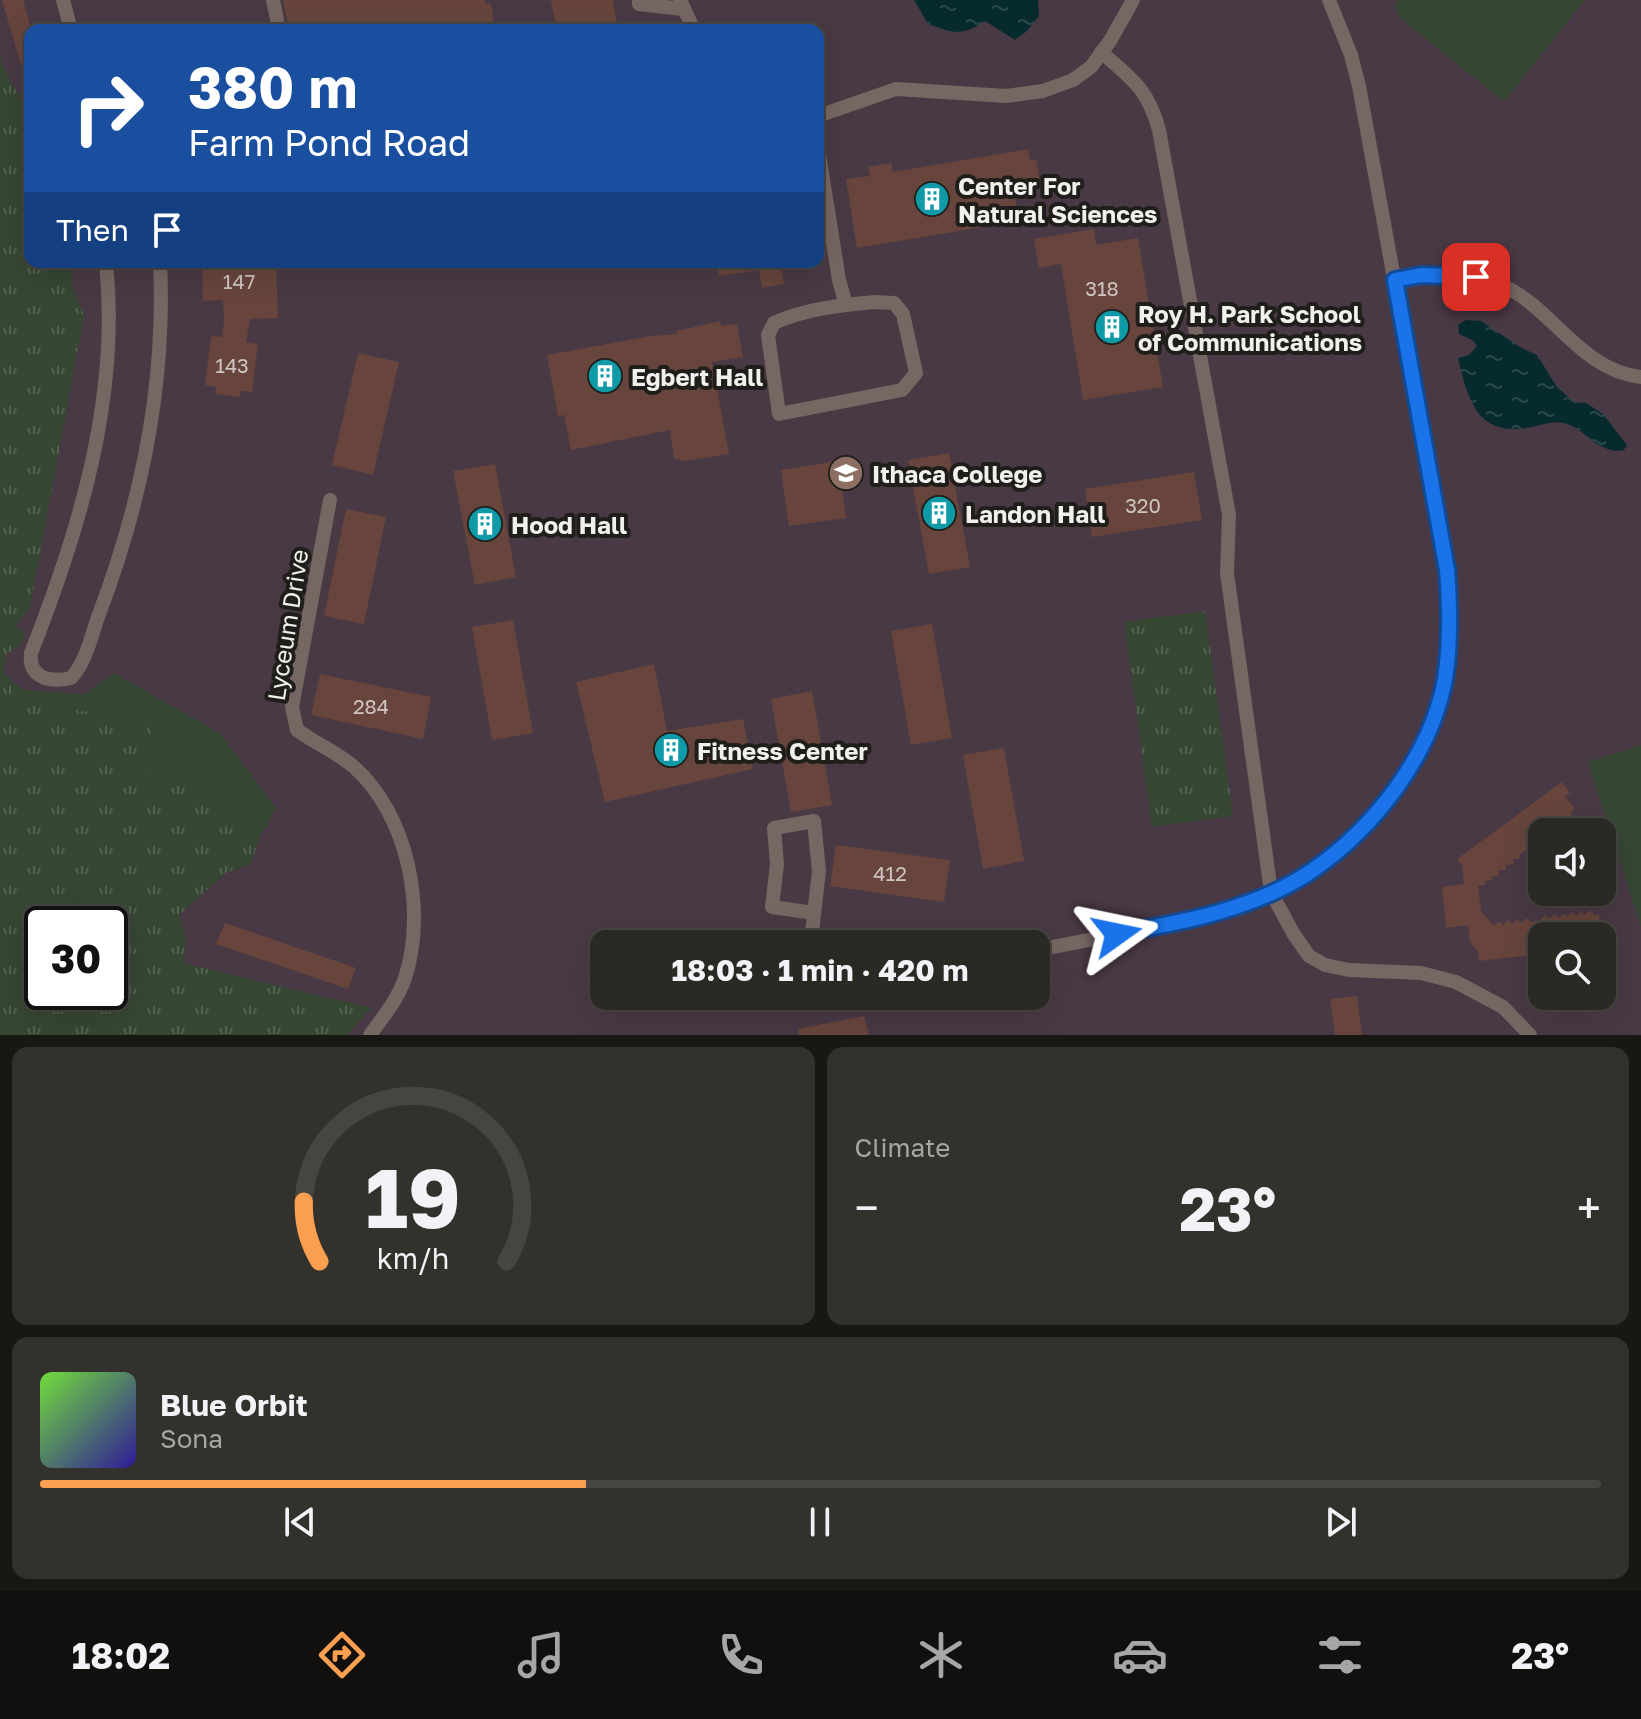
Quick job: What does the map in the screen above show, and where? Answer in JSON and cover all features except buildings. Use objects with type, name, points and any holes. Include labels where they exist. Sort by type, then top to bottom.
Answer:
[{"type":"street","points":[[63,0],[74,24]]},
{"type":"street","points":[[273,0],[278,24]]},
{"type":"street","points":[[639,0],[639,4],[681,4],[691,24]]},
{"type":"street","points":[[824,114],[896,89],[1006,96],[1043,91],[1073,80],[1091,67],[1133,0]]},
{"type":"street","points":[[1050,947],[1209,915],[1271,892],[1310,872],[1340,849],[1391,795],[1425,740],[1444,680],[1451,617],[1447,570],[1359,86],[1351,55],[1329,0]]},
{"type":"street","points":[[1101,52],[1145,92],[1159,130],[1229,515],[1227,573],[1271,892],[1309,956],[1325,965],[1349,970],[1421,973],[1456,982],[1503,1007],[1530,1035]]},
{"type":"street","points":[[824,186],[846,305]]},
{"type":"street","points":[[106,268],[108,338],[102,413],[78,521],[31,653],[30,661],[34,669],[39,676],[48,680],[71,678],[79,669],[130,519],[158,380],[160,268]]},
{"type":"street","points":[[1395,280],[1434,275],[1476,277],[1495,282],[1521,297],[1599,364],[1641,377]]},
{"type":"street","points":[[894,303],[903,314],[916,373],[902,390],[779,414],[768,335],[774,323],[784,318],[846,305],[894,303]]},
{"type":"street","name":"Lyceum Drive","points":[[330,500],[292,707],[297,730],[353,766],[382,800],[407,855],[414,904],[415,933],[405,979],[390,1008],[370,1035]]},
{"type":"street","points":[[813,930],[819,871],[814,821],[774,828],[777,864],[772,907],[814,913]]},
{"type":"shaded area","name":"Ithaca College","points":[[0,0],[1641,0],[1641,1035],[347,1035],[371,1008],[183,964],[186,940],[179,915],[227,872],[250,865],[10,700],[4,673],[6,654],[21,645],[16,626],[72,286],[71,268],[824,268],[824,24],[24,24],[24,104],[0,56]]},
{"type":"green space","points":[[1398,0],[1585,0],[1504,102],[1399,17],[1395,6]]},
{"type":"green space","points":[[0,56],[24,104],[24,268],[71,268],[72,287],[84,316],[30,608],[16,626],[25,633],[21,645],[6,654],[4,673],[13,684],[11,700],[151,721],[147,773],[215,788],[212,823],[261,835],[250,865],[227,872],[179,915],[186,940],[183,963],[371,1008],[347,1035],[0,1035]]},
{"type":"green space","points":[[1205,611],[1233,816],[1152,827],[1124,622]]},
{"type":"green space","points":[[0,672],[23,690],[84,694],[114,673],[221,734],[276,808],[261,835],[0,768]]},
{"type":"green space","points":[[1641,745],[1641,927],[1616,849],[1616,818],[1606,818],[1588,762]]},
{"type":"water","points":[[914,0],[1038,0],[1039,16],[1015,40],[985,21],[957,32],[928,24]]},
{"type":"water","points":[[1466,320],[1481,321],[1537,355],[1557,387],[1574,402],[1586,403],[1603,414],[1627,445],[1624,450],[1607,449],[1564,423],[1510,429],[1485,420],[1471,400],[1458,358],[1469,355],[1477,346],[1459,334],[1458,325]]},
{"type":"place","name":"Center For Natural Sciences","points":[[932,199]]},
{"type":"place","name":"Roy H. Park School of Communications","points":[[1112,327]]},
{"type":"place","name":"Egbert Hall","points":[[605,376]]},
{"type":"place","name":"Ithaca College","points":[[846,473]]},
{"type":"place","name":"Landon Hall","points":[[939,513]]},
{"type":"place","name":"Hood Hall","points":[[485,524]]},
{"type":"place","name":"Fitness Center","points":[[671,750]]},
{"type":"route","points":[[1117,934],[1220,912],[1271,892],[1310,872],[1366,824],[1391,795],[1425,740],[1444,680],[1451,617],[1447,570],[1395,280],[1421,275],[1476,277]]}]
